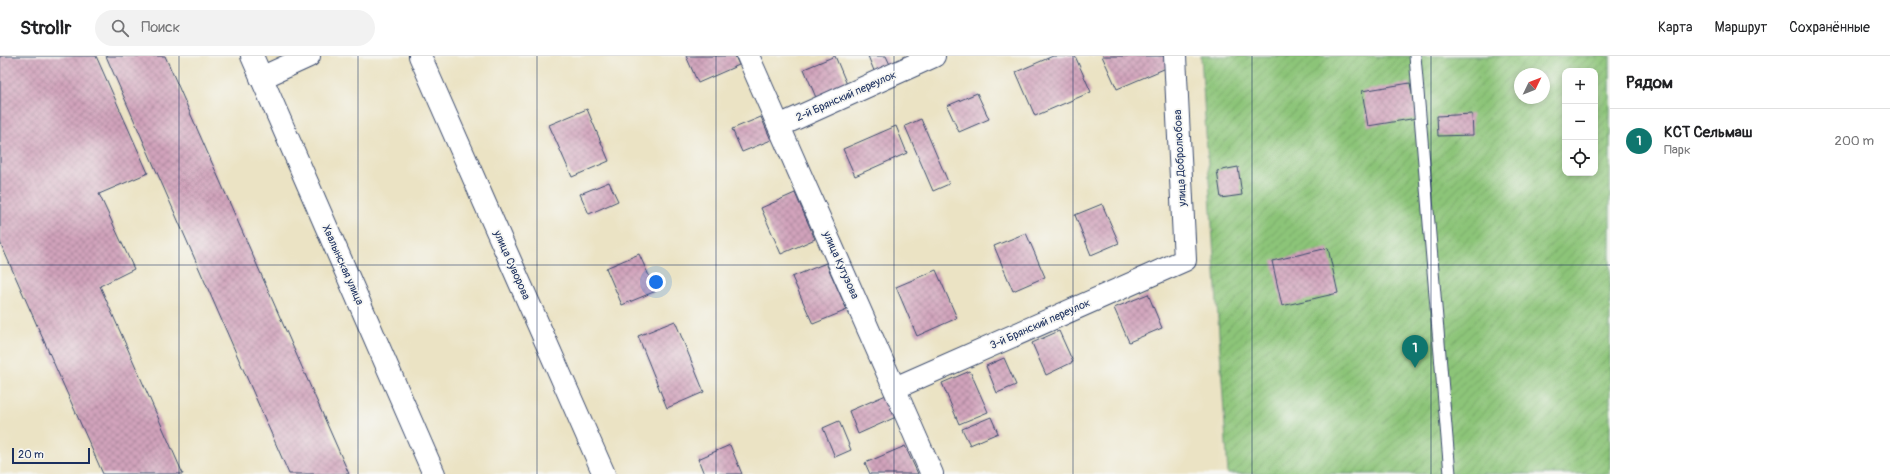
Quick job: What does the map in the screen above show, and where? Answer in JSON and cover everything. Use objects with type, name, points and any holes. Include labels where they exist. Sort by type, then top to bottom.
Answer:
[{"type":"street","name":"Хвалынская улица","points":[[252,56],[434,474]]},
{"type":"street","points":[[261,78],[309,56]]},
{"type":"street","name":"улица Суворова","points":[[420,56],[604,474]]},
{"type":"street","name":"улица Кутузова","points":[[748,56],[932,474]]},
{"type":"street","name":"2-й Брянский переулок","points":[[779,126],[934,56]]},
{"type":"street","name":"улица Добролюбова","points":[[1175,56],[1185,260]]},
{"type":"street","name":"3-й Брянский переулок","points":[[895,388],[1185,260]]},
{"type":"lane","points":[[1415,56],[1450,474]]},
{"type":"green space","points":[[1201,56],[1610,56],[1610,474],[1228,474]]},
{"type":"building","points":[[0,56],[96,56],[148,173],[99,194],[134,269],[100,286],[183,474],[103,474],[0,242]]},
{"type":"building","points":[[106,56],[165,56],[349,474],[289,474]]},
{"type":"building","points":[[686,56],[735,56],[739,65],[698,83]]},
{"type":"building","points":[[835,56],[848,87],[817,100],[804,69]]},
{"type":"building","points":[[868,56],[886,56],[893,71],[877,78]]},
{"type":"building","points":[[1053,56],[1075,56],[1091,92],[1035,116],[1016,72]]},
{"type":"building","points":[[1102,56],[1166,56],[1171,66],[1117,89]]},
{"type":"building","points":[[1410,83],[1417,118],[1368,126],[1362,91]]},
{"type":"building","points":[[977,93],[989,119],[959,132],[947,106]]},
{"type":"building","points":[[587,109],[609,161],[572,177],[549,125]]},
{"type":"building","points":[[1472,114],[1473,135],[1438,136],[1437,116]]},
{"type":"building","points":[[761,117],[771,140],[742,152],[732,129]]},
{"type":"building","points":[[921,119],[949,184],[933,191],[905,126]]},
{"type":"building","points":[[896,126],[907,153],[855,176],[843,149]]},
{"type":"building","points":[[1238,167],[1242,195],[1221,198],[1217,171]]},
{"type":"building","points":[[609,182],[618,201],[589,214],[580,194]]},
{"type":"building","points":[[795,193],[815,239],[781,254],[761,208]]},
{"type":"building","points":[[1102,204],[1119,243],[1091,255],[1075,215]]},
{"type":"building","points":[[1026,233],[1045,277],[1013,291],[994,246]]},
{"type":"building","points":[[1328,248],[1338,293],[1282,306],[1272,261]]},
{"type":"building","points":[[639,254],[656,291],[622,305],[606,268]]},
{"type":"building","points":[[826,263],[847,310],[813,324],[792,277]]},
{"type":"building","points":[[936,270],[957,318],[917,336],[896,287]]},
{"type":"building","points":[[1148,294],[1162,328],[1129,342],[1114,308]]},
{"type":"building","points":[[675,321],[704,392],[667,408],[638,336]]},
{"type":"building","points":[[1059,331],[1073,362],[1046,375],[1032,343]]},
{"type":"building","points":[[1004,358],[1016,385],[997,393],[986,366]]},
{"type":"building","points":[[970,371],[988,412],[959,424],[942,383]]},
{"type":"building","points":[[886,395],[896,417],[858,434],[849,411]]},
{"type":"building","points":[[991,417],[998,433],[970,445],[962,429]]},
{"type":"building","points":[[839,421],[851,450],[835,457],[823,428]]},
{"type":"building","points":[[730,445],[742,474],[704,474],[698,459]]},
{"type":"building","points":[[905,446],[918,474],[870,474],[865,463]]},
{"type":"place","name":"КСТ Сельмаш","points":[[1415,368]]}]
